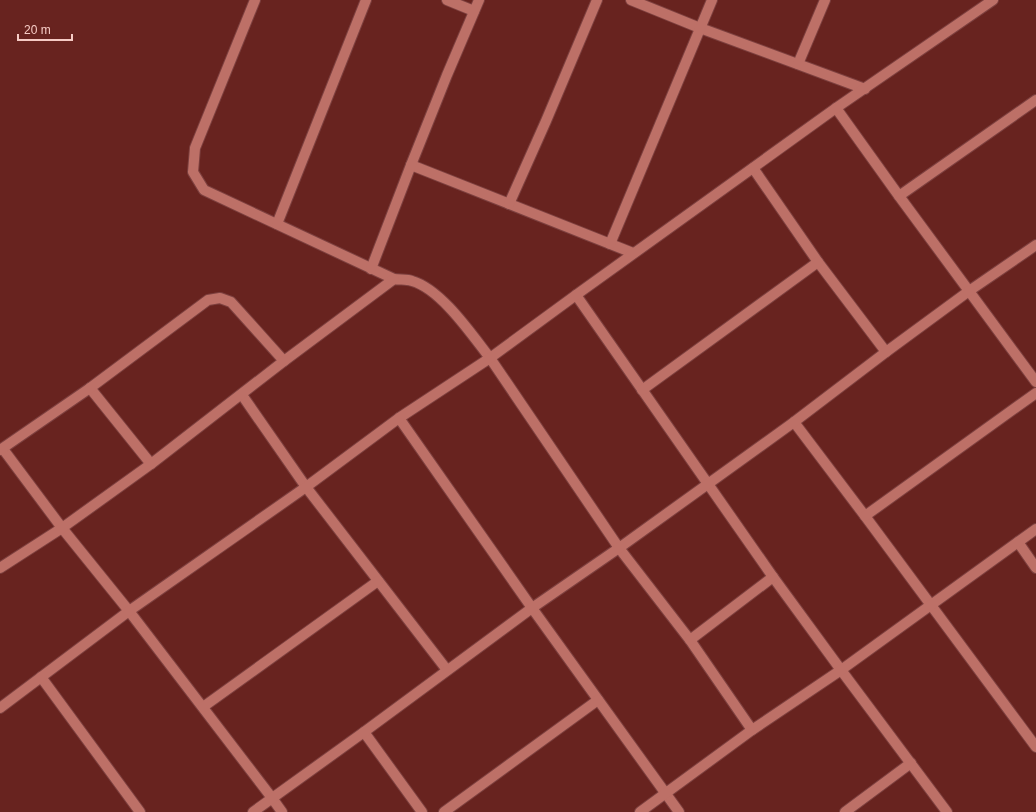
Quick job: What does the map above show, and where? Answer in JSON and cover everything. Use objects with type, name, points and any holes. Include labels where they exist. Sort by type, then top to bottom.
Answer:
[{"type":"street","points":[[255,0],[195,148],[193,172],[204,190],[394,279],[412,281],[428,288],[443,300],[490,358],[619,548],[690,640],[752,730]]},
{"type":"street","points":[[277,224],[366,0]]},
{"type":"street","points":[[446,0],[474,11]]},
{"type":"street","points":[[372,268],[410,164],[479,0]]},
{"type":"street","points":[[509,204],[546,121],[596,0]]},
{"type":"street","points":[[631,0],[700,28],[865,89]]},
{"type":"street","points":[[610,244],[712,0]]},
{"type":"street","points":[[798,64],[825,0]]},
{"type":"street","points":[[0,708],[129,611],[306,487],[399,418],[490,358],[836,108],[993,0]]},
{"type":"street","points":[[899,196],[1036,100]]},
{"type":"street","points":[[836,108],[1036,382]]},
{"type":"street","points":[[410,164],[634,253]]},
{"type":"street","points":[[753,168],[818,262],[886,352]]},
{"type":"street","points":[[253,812],[532,608],[619,548],[794,422],[969,291],[1036,245]]},
{"type":"street","points":[[642,390],[818,262]]},
{"type":"street","points":[[0,568],[62,528],[151,464],[284,361],[394,279]]},
{"type":"street","points":[[576,295],[773,577],[947,812]]},
{"type":"street","points":[[282,812],[129,611],[1,450],[90,388],[208,300],[220,298],[231,302],[284,361]]},
{"type":"street","points":[[90,388],[151,464]]},
{"type":"street","points":[[866,516],[1036,393]]},
{"type":"street","points":[[242,395],[306,487],[447,670]]},
{"type":"street","points":[[399,418],[532,608],[679,812]]},
{"type":"street","points":[[794,422],[866,516],[1036,747]]},
{"type":"street","points":[[640,812],[752,730],[841,670],[1036,529]]},
{"type":"street","points":[[1018,542],[1036,568]]},
{"type":"street","points":[[690,640],[773,577]]},
{"type":"street","points":[[202,707],[378,581]]},
{"type":"street","points":[[41,677],[140,812]]},
{"type":"street","points":[[444,812],[598,700]]},
{"type":"street","points":[[364,732],[422,812]]},
{"type":"street","points":[[845,812],[911,763]]}]
